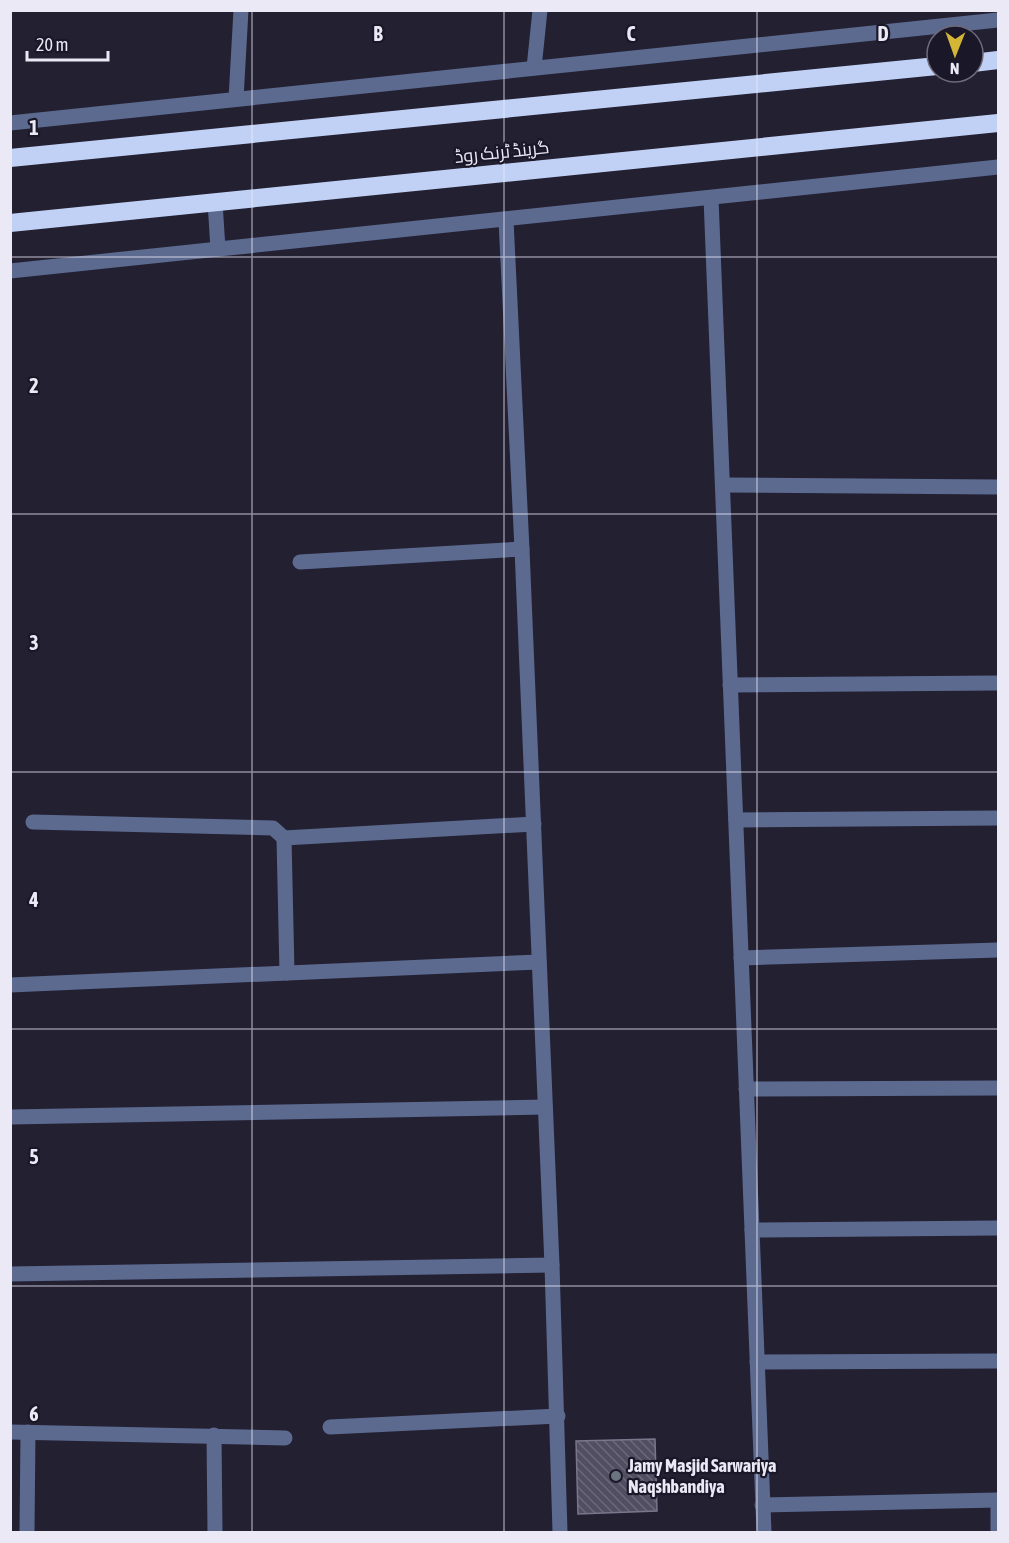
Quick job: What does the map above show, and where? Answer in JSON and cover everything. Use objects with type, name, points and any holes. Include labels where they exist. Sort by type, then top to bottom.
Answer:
[{"type":"highway","points":[[10,158],[925,67]]},
{"type":"highway","name":"گرینڈ ٹرنک روڈ","points":[[10,223],[999,123]]},
{"type":"street","points":[[236,99],[241,10]]},
{"type":"street","points":[[534,68],[540,10]]},
{"type":"street","points":[[10,123],[999,20]]},
{"type":"street","points":[[10,271],[999,167]]},
{"type":"street","points":[[711,198],[764,1533]]},
{"type":"street","points":[[215,202],[218,249]]},
{"type":"street","points":[[506,220],[534,824],[558,1416],[560,1533]]},
{"type":"street","points":[[723,484],[999,487]]},
{"type":"street","points":[[300,562],[522,549]]},
{"type":"street","points":[[730,685],[999,683]]},
{"type":"street","points":[[736,820],[999,818]]},
{"type":"street","points":[[33,822],[273,828],[284,838],[534,824]]},
{"type":"street","points":[[284,838],[287,973]]},
{"type":"street","points":[[741,958],[999,950]]},
{"type":"street","points":[[10,985],[539,962]]},
{"type":"street","points":[[746,1089],[999,1088]]},
{"type":"street","points":[[10,1117],[545,1107]]},
{"type":"street","points":[[752,1230],[999,1228]]},
{"type":"street","points":[[10,1274],[552,1265]]},
{"type":"street","points":[[757,1362],[999,1362]]},
{"type":"street","points":[[330,1427],[558,1416]]},
{"type":"street","points":[[10,1432],[285,1438]]},
{"type":"street","points":[[27,1533],[28,1432]]},
{"type":"street","points":[[214,1435],[215,1533]]},
{"type":"street","points":[[762,1505],[998,1500],[998,1533]]},
{"type":"building","name":"Jamy Masjid Sarwariya Naqshbandiya","points":[[655,1439],[657,1511],[578,1514],[576,1441]]},
{"type":"place","name":"Jamy Masjid Sarwariya Naqshbandiya","points":[[616,1476]]}]
